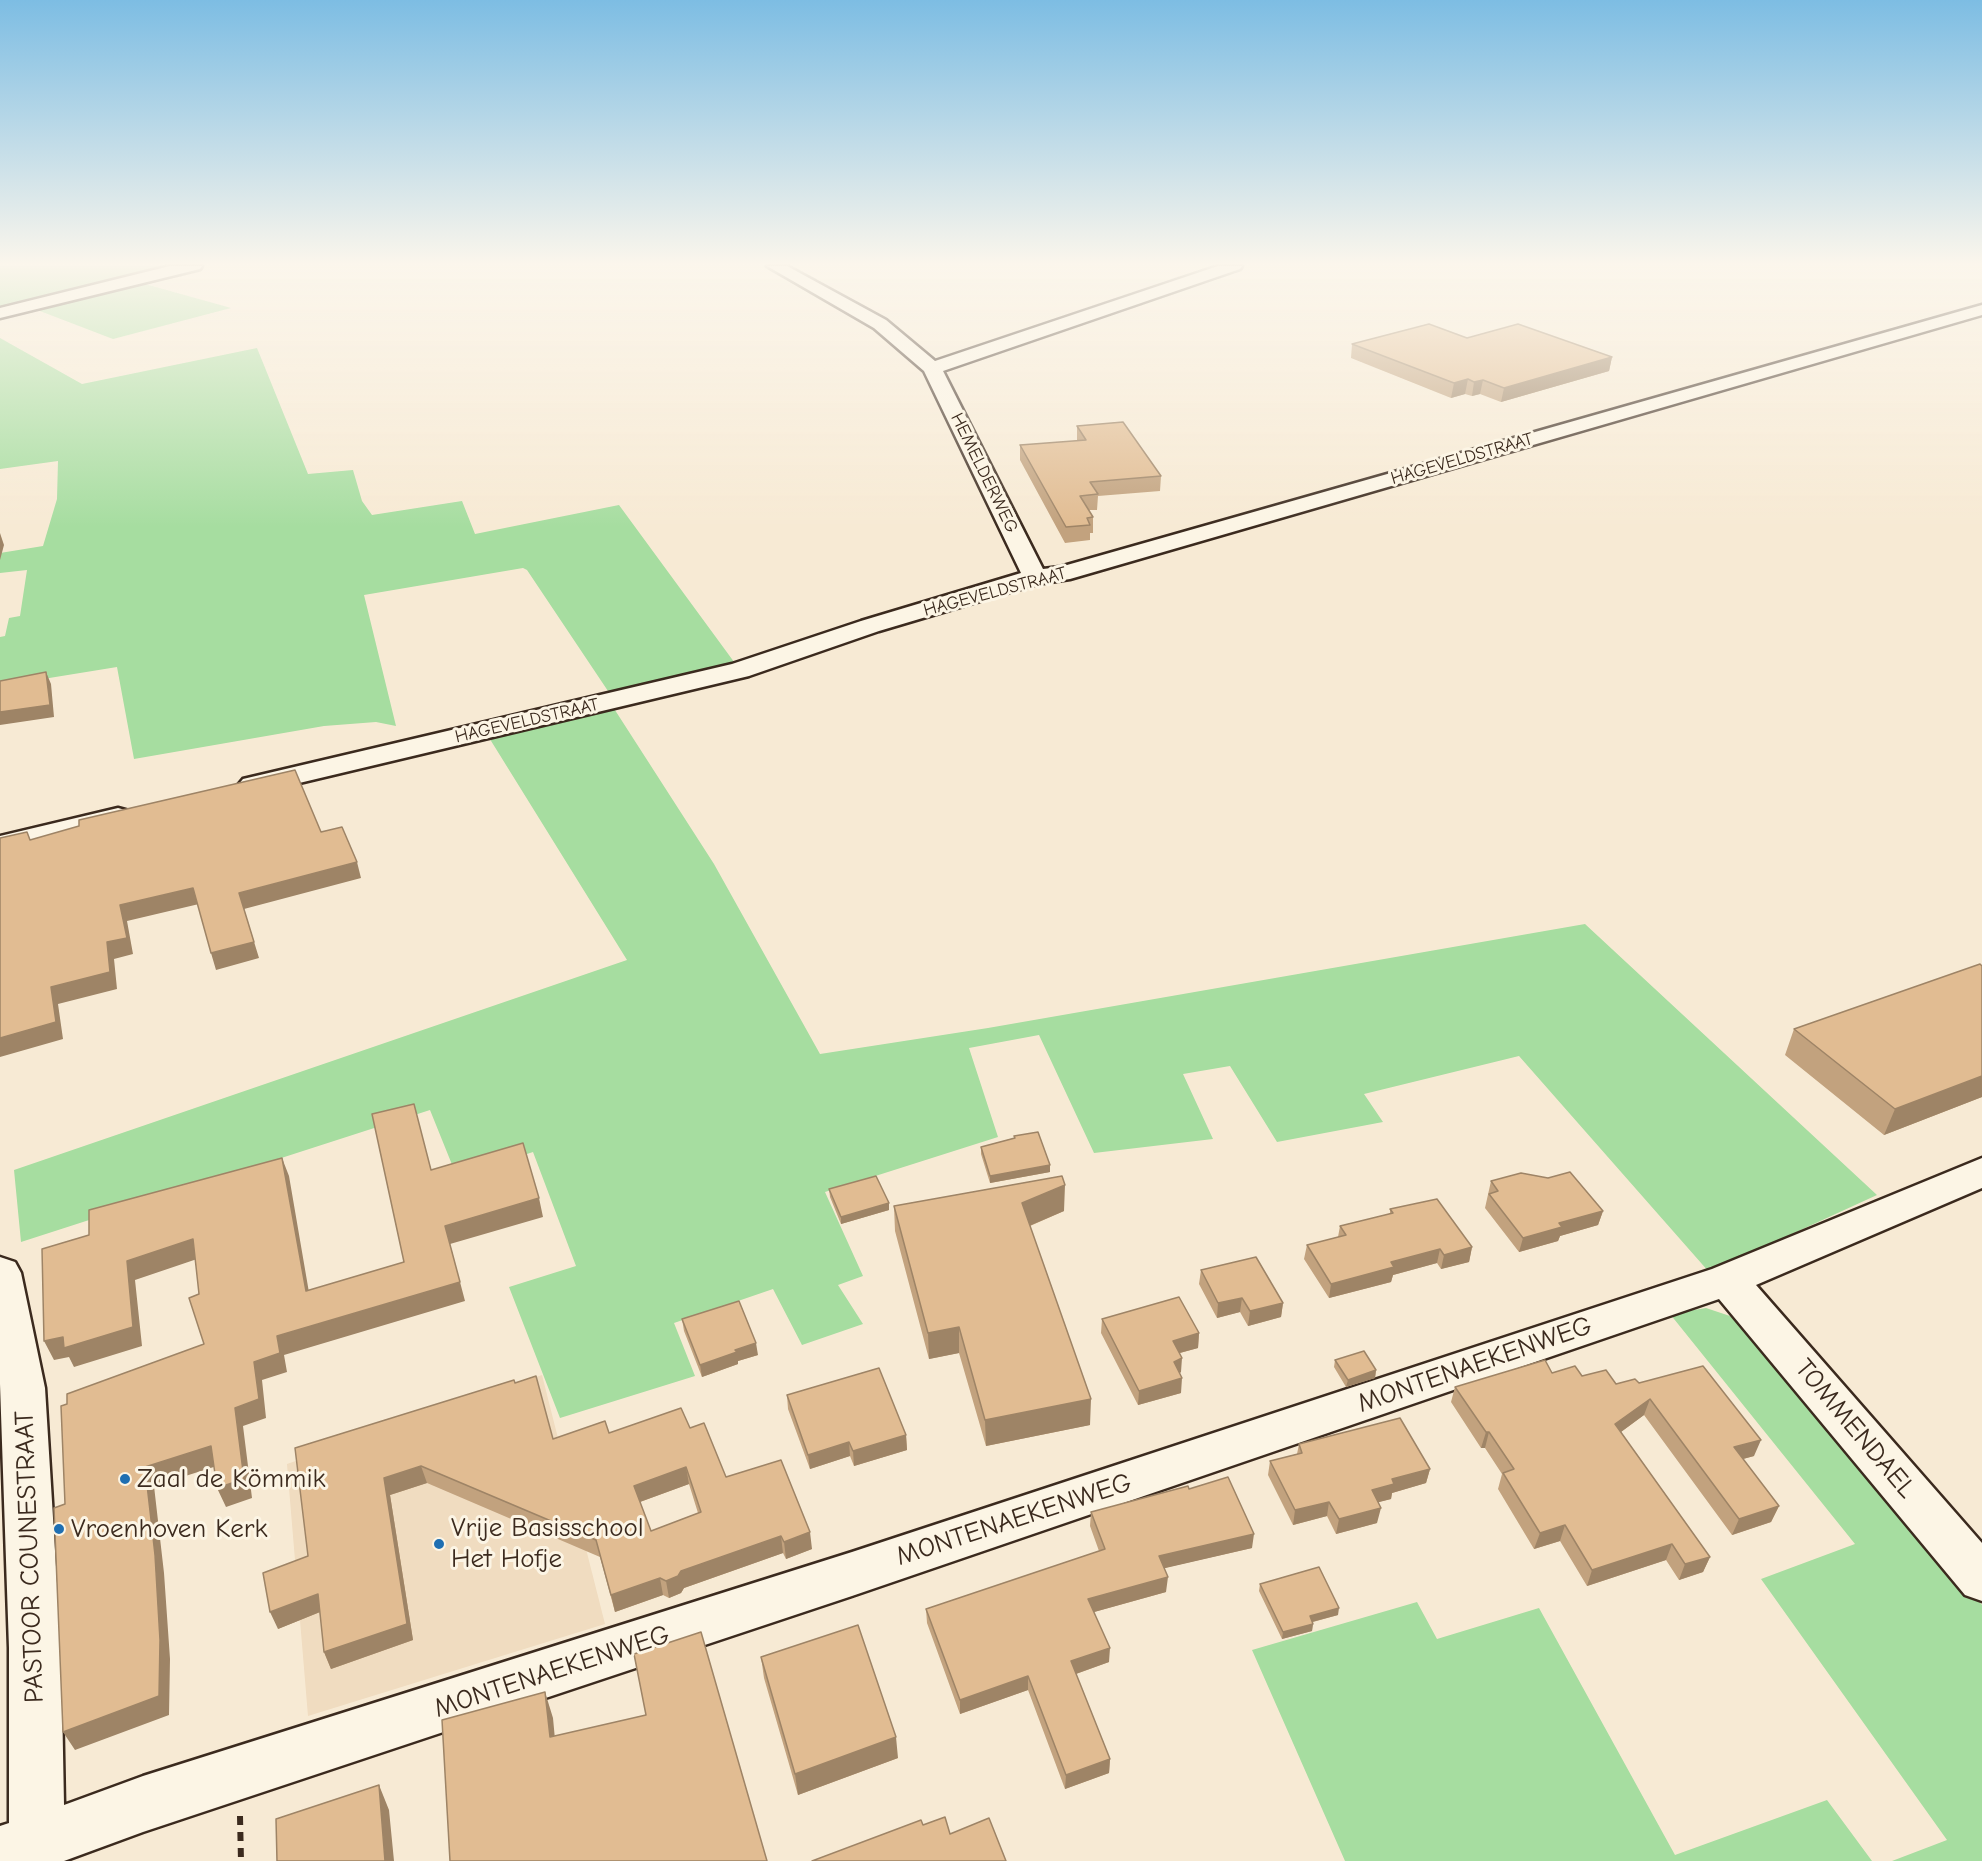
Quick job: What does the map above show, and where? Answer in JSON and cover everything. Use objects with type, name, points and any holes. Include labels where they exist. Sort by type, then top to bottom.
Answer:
[{"type":"street","name":"HEMELDERWEG","points":[[914,353],[932,368],[1035,577]]},
{"type":"street","points":[[932,368],[977,353]]},
{"type":"street","name":"HAGEVELDSTRAAT","points":[[231,790],[740,670],[870,626],[1035,577],[1062,574],[1833,353]]},
{"type":"street","points":[[0,845],[139,812]]},
{"type":"street","name":"MONTENAEKENWEG","points":[[24,1853],[143,1804],[864,1570],[1728,1280],[1982,1172]]},
{"type":"street","name":"PASTOOR COUNESTRAAT","points":[[0,1273],[23,1388],[35,1648],[24,1853]]},
{"type":"street","name":"TOMMENDAEL","points":[[1728,1280],[1982,1579]]},
{"type":"shaded area","name":"Vrije Basisschool Het Hofje","points":[[542,1375],[605,1624],[308,1716],[287,1464]]},
{"type":"green space","points":[[0,353],[26,353],[82,384],[233,353],[259,353],[308,474],[353,470],[362,501],[372,515],[462,501],[475,534],[619,505],[737,666],[612,697],[527,570],[523,568],[364,595],[396,726],[376,722],[324,726],[134,759],[117,667],[0,686],[0,637],[5,636],[9,618],[20,616],[27,570],[0,573],[0,553],[43,546],[57,499],[58,461],[0,469]]},
{"type":"green space","points":[[613,707],[714,864],[820,1054],[988,1028],[1585,924],[1877,1195],[1709,1272],[1519,1056],[1364,1094],[1383,1122],[1277,1142],[1230,1066],[1183,1074],[1213,1139],[1094,1153],[1039,1035],[969,1048],[998,1137],[825,1192],[863,1276],[838,1285],[863,1324],[802,1345],[773,1289],[674,1323],[695,1376],[560,1418],[509,1287],[576,1266],[533,1152],[457,1177],[430,1110],[21,1242],[14,1170],[627,960],[488,736]]},
{"type":"green space","points":[[1706,1308],[1730,1316],[1766,1349],[1982,1605],[1982,1861],[1892,1861],[1947,1840],[1761,1579],[1855,1544],[1670,1314]]},
{"type":"green space","points":[[1417,1602],[1437,1639],[1539,1608],[1675,1855],[1827,1800],[1872,1861],[1345,1861],[1252,1650]]},
{"type":"building","points":[[1375,353],[1600,353],[1612,357],[1504,388],[1483,380],[1474,382],[1468,379],[1454,383]]},
{"type":"building","points":[[1123,422],[1161,476],[1090,482],[1098,494],[1080,496],[1093,517],[1087,518],[1090,525],[1066,527],[1020,445],[1086,440],[1077,426]]},
{"type":"building","points":[[46,672],[50,705],[0,712],[0,681]]},
{"type":"building","points":[[295,770],[321,832],[342,827],[357,862],[239,893],[254,942],[211,953],[193,888],[120,905],[127,938],[107,942],[110,972],[51,987],[56,1022],[0,1038],[0,838],[27,832],[30,840],[79,826],[79,820]]},
{"type":"building","points":[[1980,964],[1982,966],[1982,1076],[1895,1109],[1794,1029]]},
{"type":"building","points":[[414,1104],[431,1170],[523,1143],[539,1198],[445,1226],[460,1282],[277,1336],[280,1353],[254,1362],[259,1399],[235,1408],[244,1479],[217,1488],[211,1446],[145,1467],[155,1555],[160,1640],[159,1696],[63,1732],[54,1508],[65,1504],[61,1406],[67,1404],[67,1394],[204,1344],[189,1298],[199,1294],[193,1239],[127,1261],[133,1327],[64,1348],[63,1337],[44,1341],[42,1249],[89,1235],[89,1210],[282,1158],[306,1291],[404,1262],[372,1114]]},
{"type":"building","points":[[1038,1132],[1050,1165],[990,1176],[981,1147],[1015,1138],[1014,1136]]},
{"type":"building","points":[[1570,1172],[1603,1211],[1559,1223],[1562,1227],[1523,1238],[1489,1194],[1498,1191],[1491,1181],[1521,1173],[1548,1178]]},
{"type":"building","points":[[876,1176],[889,1203],[841,1217],[829,1189]]},
{"type":"building","points":[[1062,1176],[1065,1185],[1022,1203],[1091,1399],[985,1420],[959,1327],[928,1333],[894,1206]]},
{"type":"building","points":[[1437,1199],[1472,1247],[1444,1255],[1440,1249],[1391,1262],[1394,1267],[1331,1284],[1307,1245],[1346,1235],[1340,1226],[1393,1213],[1390,1209]]},
{"type":"building","points":[[1256,1257],[1283,1303],[1250,1311],[1242,1298],[1218,1303],[1201,1270]]},
{"type":"building","points":[[1179,1297],[1199,1333],[1173,1341],[1182,1358],[1174,1362],[1182,1378],[1139,1391],[1102,1319]]},
{"type":"building","points":[[739,1301],[756,1343],[700,1365],[682,1319]]},
{"type":"building","points":[[1364,1351],[1376,1370],[1348,1380],[1335,1360]]},
{"type":"building","points":[[1545,1360],[1552,1373],[1575,1366],[1582,1376],[1606,1370],[1616,1384],[1635,1379],[1639,1383],[1703,1366],[1761,1440],[1734,1447],[1779,1506],[1739,1519],[1650,1399],[1615,1424],[1710,1557],[1685,1564],[1672,1544],[1592,1570],[1565,1525],[1540,1533],[1503,1473],[1514,1469],[1455,1387]]},
{"type":"building","points":[[879,1368],[906,1435],[853,1451],[849,1442],[808,1455],[787,1395]]},
{"type":"building","points":[[536,1376],[553,1439],[605,1421],[609,1433],[681,1408],[690,1428],[704,1423],[726,1477],[781,1460],[810,1532],[784,1542],[781,1536],[681,1571],[678,1576],[666,1581],[660,1578],[611,1595],[596,1540],[421,1466],[384,1478],[407,1624],[324,1652],[318,1594],[270,1612],[263,1573],[308,1556],[295,1448],[514,1380],[515,1383]],"holes":[[[686,1467],[701,1512],[651,1531],[634,1486]]]},
{"type":"building","points":[[1400,1418],[1430,1469],[1392,1479],[1394,1484],[1372,1490],[1381,1508],[1339,1519],[1329,1502],[1295,1510],[1270,1461],[1302,1453],[1299,1444]]},
{"type":"building","points":[[1228,1477],[1254,1534],[1159,1556],[1168,1577],[1088,1599],[1110,1648],[1071,1661],[1110,1759],[1066,1775],[1028,1676],[960,1700],[926,1609],[1105,1549],[1091,1512],[1188,1486],[1189,1489]]},
{"type":"building","points":[[1319,1567],[1339,1608],[1310,1616],[1313,1624],[1283,1632],[1260,1584]]},
{"type":"building","points":[[858,1625],[896,1737],[795,1774],[761,1657]]},
{"type":"building","points":[[701,1632],[767,1861],[450,1861],[442,1720],[545,1692],[550,1737],[646,1715],[634,1654]]},
{"type":"building","points":[[379,1785],[385,1861],[277,1861],[276,1819]]},
{"type":"building","points":[[945,1817],[950,1834],[989,1818],[1006,1861],[812,1861],[921,1820],[923,1825]]},
{"type":"place","name":"Zaal de Kömmik","points":[[125,1479]]},
{"type":"place","name":"Vroenhoven Kerk","points":[[59,1529]]},
{"type":"place","name":"Vrije Basisschool Het Hofje","points":[[439,1544]]}]
